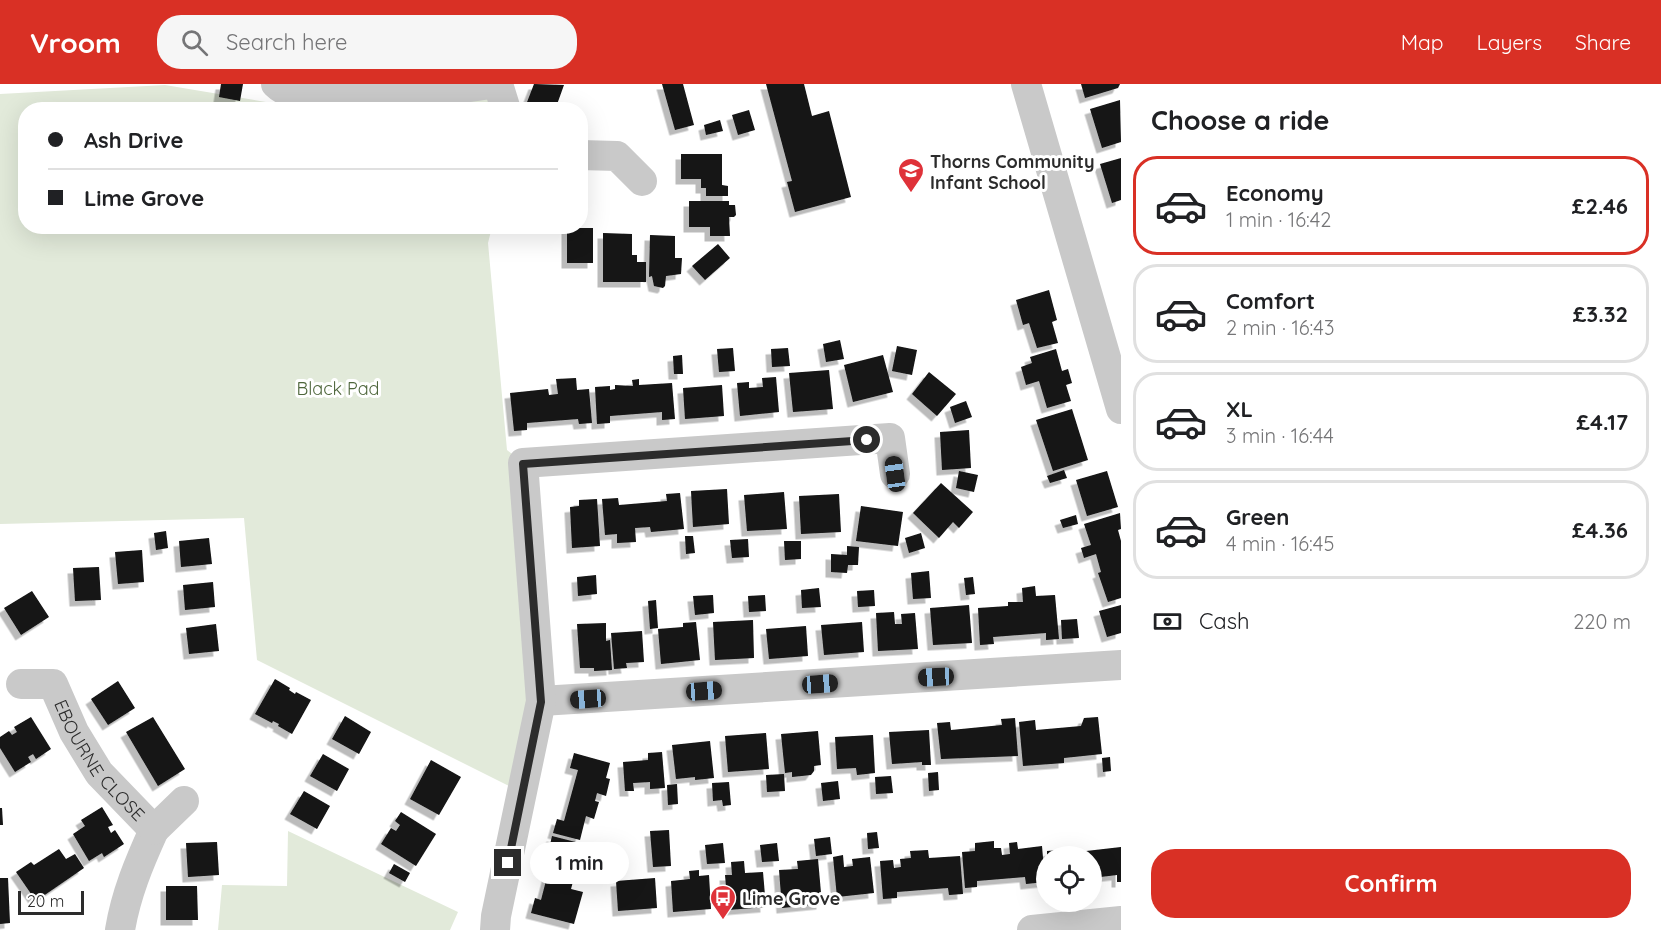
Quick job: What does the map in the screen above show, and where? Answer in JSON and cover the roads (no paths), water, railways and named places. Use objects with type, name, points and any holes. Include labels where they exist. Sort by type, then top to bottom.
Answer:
[{"type":"street","points":[[276,84],[291,93],[353,100],[492,84]]},
{"type":"street","points":[[498,84],[504,102]]},
{"type":"street","points":[[1026,84],[1121,409]]},
{"type":"street","points":[[588,154],[617,156],[642,181]]},
{"type":"street","points":[[495,930],[541,702],[523,464],[889,430],[895,474]]},
{"type":"street","points":[[541,702],[1121,665]]},
{"type":"street","name":"EBOURNE CLOSE","points":[[21,684],[60,681],[74,732],[99,773],[154,830]]},
{"type":"street","name":"EBOURNE CLOSE","points":[[120,930],[124,905],[137,866],[154,830],[184,801]]},
{"type":"street","points":[[1032,930],[1121,921]]},
{"type":"place","name":"Thorns Community Infant School","points":[[911,194]]},
{"type":"place","name":"Lime Grove","points":[[723,921]]},
{"type":"park label","name":"Black Pad","points":[[338,388]]}]
